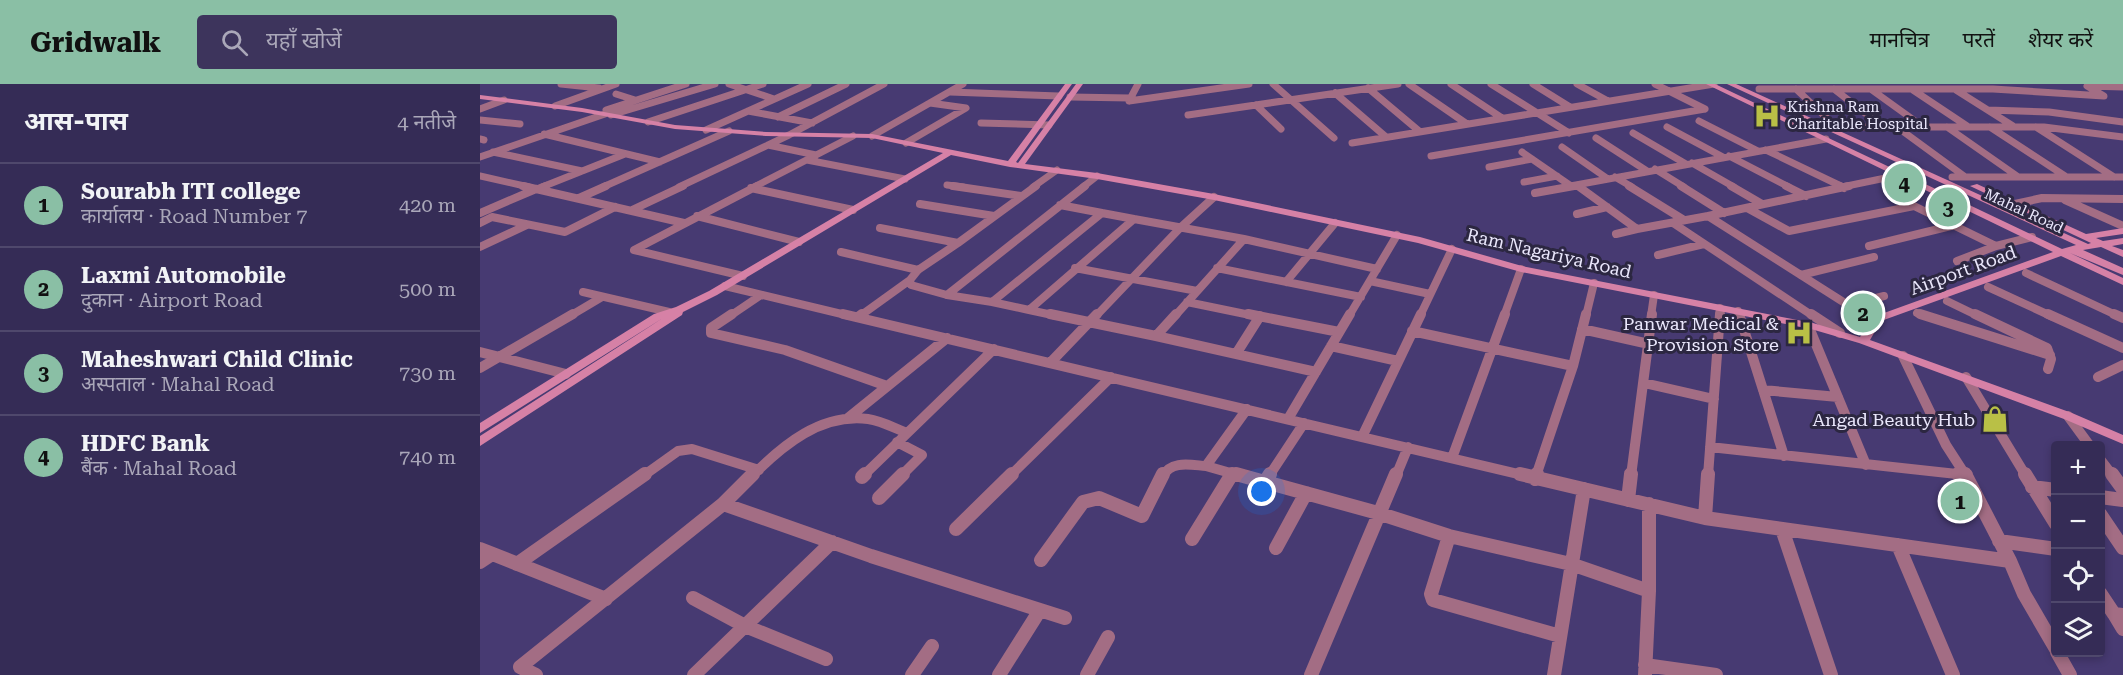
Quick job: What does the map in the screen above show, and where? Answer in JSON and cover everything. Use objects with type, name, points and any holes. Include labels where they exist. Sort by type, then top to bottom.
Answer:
[{"type":"street","points":[[561,84],[602,89]]},
{"type":"street","points":[[555,106],[616,84]]},
{"type":"street","points":[[604,114],[635,100],[686,84]]},
{"type":"street","points":[[480,157],[604,114],[715,84]]},
{"type":"street","points":[[729,84],[774,99]]},
{"type":"street","points":[[648,122],[763,84]]},
{"type":"street","points":[[706,130],[808,84]]},
{"type":"street","points":[[778,117],[846,84]]},
{"type":"street","points":[[632,210],[789,135],[884,84]]},
{"type":"street","points":[[872,136],[963,84]]},
{"type":"street","points":[[1010,164],[1069,84]]},
{"type":"street","points":[[1020,165],[1080,84]]},
{"type":"street","points":[[1130,98],[1138,84]]},
{"type":"street","points":[[1070,97],[1130,98],[1130,101],[1226,85],[1250,84]]},
{"type":"street","points":[[1273,84],[1334,138]]},
{"type":"street","points":[[1188,115],[1398,84]]},
{"type":"street","points":[[1409,84],[1467,124]]},
{"type":"street","points":[[1451,84],[1502,118]]},
{"type":"street","points":[[1491,84],[1569,133]]},
{"type":"street","points":[[1533,84],[1570,107]]},
{"type":"street","points":[[1577,84],[1609,101]]},
{"type":"street","points":[[1431,156],[1705,109],[1655,84]]},
{"type":"street","points":[[1352,143],[1711,84],[2032,237],[2069,250],[2123,282]]},
{"type":"street","name":"Mahal Road","points":[[1718,84],[2069,250]]},
{"type":"street","name":"Mahal Road","points":[[1731,84],[1746,87],[1937,178],[2069,250]]},
{"type":"street","points":[[1863,84],[1923,127]]},
{"type":"street","points":[[2118,84],[2123,87]]},
{"type":"street","points":[[1746,87],[1872,90],[1958,87],[1969,90],[2104,96],[2087,86],[2123,87]]},
{"type":"street","points":[[1958,87],[2013,127]]},
{"type":"street","points":[[1368,88],[1419,131]]},
{"type":"street","points":[[1759,89],[1829,125],[1842,127],[2036,127],[2123,135]]},
{"type":"street","points":[[1796,89],[1829,125]]},
{"type":"street","points":[[1834,89],[1882,127]]},
{"type":"street","points":[[1912,90],[1968,126]]},
{"type":"street","points":[[950,92],[1059,96]]},
{"type":"street","points":[[1335,93],[1386,137]]},
{"type":"street","points":[[616,94],[635,100]]},
{"type":"street","name":"Ram Nagariya Road","points":[[480,97],[555,106],[706,130],[789,135],[872,136],[1010,164],[1097,176],[1214,197],[1397,235],[1521,269],[1840,333],[1966,377],[2123,440]]},
{"type":"street","points":[[480,110],[504,100]]},
{"type":"street","points":[[906,142],[966,108],[930,103]]},
{"type":"street","points":[[1256,105],[1281,129]]},
{"type":"street","points":[[1988,110],[2049,112],[2123,122]]},
{"type":"street","points":[[748,111],[812,123]]},
{"type":"street","points":[[480,120],[520,124]]},
{"type":"street","points":[[1699,121],[1844,188]]},
{"type":"street","points":[[2113,121],[2123,135]]},
{"type":"street","points":[[981,123],[1049,125]]},
{"type":"street","points":[[1989,126],[2065,177]]},
{"type":"street","points":[[1667,127],[1806,196]]},
{"type":"street","points":[[1842,127],[2015,204],[2085,241],[2123,231]]},
{"type":"street","points":[[1897,127],[1964,177]]},
{"type":"street","points":[[1947,127],[2017,176]]},
{"type":"street","points":[[2036,127],[2119,177]]},
{"type":"street","points":[[578,198],[729,131]]},
{"type":"street","points":[[1633,133],[1762,204]]},
{"type":"street","points":[[544,134],[660,162]]},
{"type":"street","points":[[743,276],[634,250],[853,136]]},
{"type":"street","points":[[1596,138],[1724,213]]},
{"type":"street","points":[[1535,193],[1826,139]]},
{"type":"street","points":[[768,145],[816,155]]},
{"type":"street","points":[[1562,147],[1684,220]]},
{"type":"street","points":[[493,152],[582,171]]},
{"type":"street","points":[[480,429],[658,316],[674,311],[743,276],[950,152]]},
{"type":"street","points":[[1522,152],[1637,229]]},
{"type":"street","points":[[480,214],[625,154]]},
{"type":"street","points":[[1489,167],[1532,159]]},
{"type":"street","points":[[807,160],[905,179]]},
{"type":"street","points":[[858,317],[910,280],[918,270],[1057,170]]},
{"type":"street","points":[[1616,234],[1900,175]]},
{"type":"street","points":[[480,176],[684,223]]},
{"type":"street","points":[[947,295],[1097,176]]},
{"type":"street","points":[[1524,182],[1557,176]]},
{"type":"street","points":[[1937,178],[2119,177]]},
{"type":"street","points":[[947,185],[1021,196]]},
{"type":"street","points":[[750,188],[853,210]]},
{"type":"street","points":[[1050,363],[1180,228],[1214,197]]},
{"type":"street","points":[[2015,204],[2042,198],[2120,200]]},
{"type":"street","points":[[2059,198],[2123,226]]},
{"type":"street","points":[[920,204],[994,216]]},
{"type":"street","points":[[1060,205],[1244,239],[1377,269]]},
{"type":"street","points":[[1747,208],[1789,231],[1910,206],[1919,207],[1996,246]]},
{"type":"street","points":[[480,214],[565,232],[615,207]]},
{"type":"street","points":[[1577,213],[1607,207]]},
{"type":"street","points":[[992,302],[1102,213]]},
{"type":"street","points":[[697,216],[799,242]]},
{"type":"street","points":[[1708,216],[1848,305],[1884,296]]},
{"type":"street","points":[[480,223],[492,217]]},
{"type":"street","points":[[1029,310],[1134,219]]},
{"type":"street","points":[[1286,282],[1335,223]]},
{"type":"street","points":[[1673,223],[1840,333]]},
{"type":"street","points":[[480,247],[528,225]]},
{"type":"street","points":[[1869,246],[1955,225]]},
{"type":"street","points":[[880,228],[958,243]]},
{"type":"street","points":[[1288,419],[1397,235]]},
{"type":"street","points":[[1957,261],[1996,246],[2032,237]]},
{"type":"street","points":[[1156,336],[1244,239]]},
{"type":"street","name":"Airport Road","points":[[1868,329],[2026,273],[2085,241],[2096,251]]},
{"type":"street","name":"Airport Road","points":[[2096,251],[2123,241]]},
{"type":"street","points":[[1658,255],[1704,244]]},
{"type":"street","points":[[1362,436],[1452,249]]},
{"type":"street","name":"Airport Road","points":[[1868,329],[1877,319],[2069,250],[2096,251],[2121,259]]},
{"type":"street","points":[[2096,251],[2121,259]]},
{"type":"street","points":[[841,252],[918,270]]},
{"type":"street","points":[[1801,275],[1874,257]]},
{"type":"street","points":[[1075,268],[1197,291]]},
{"type":"street","points":[[1217,268],[1360,297]]},
{"type":"street","points":[[1452,458],[1521,269]]},
{"type":"street","points":[[2026,273],[2123,318]]},
{"type":"street","points":[[910,280],[911,285],[947,295],[1089,322],[1316,372]]},
{"type":"street","points":[[1370,281],[1430,294]]},
{"type":"street","points":[[1535,478],[1573,366],[1594,283]]},
{"type":"street","points":[[725,286],[1705,518],[2010,561]]},
{"type":"street","points":[[1988,287],[2123,348]]},
{"type":"street","points":[[583,292],[674,311]]},
{"type":"street","points":[[761,294],[709,331],[785,350],[887,386]]},
{"type":"street","points":[[1628,500],[1654,295]]},
{"type":"street","points":[[480,368],[602,297]]},
{"type":"street","points":[[1947,301],[2047,348],[2050,355],[2048,369]]},
{"type":"street","points":[[1187,302],[1340,332]]},
{"type":"street","points":[[1705,518],[1720,308]]},
{"type":"street","points":[[480,442],[674,317],[674,311]]},
{"type":"street","points":[[1738,311],[1784,456]]},
{"type":"street","points":[[1917,313],[2050,355]]},
{"type":"street","points":[[1236,354],[1260,316]]},
{"type":"street","points":[[1808,325],[1866,465]]},
{"type":"street","points":[[1582,329],[1648,344]]},
{"type":"street","points":[[1863,340],[1868,329]]},
{"type":"street","points":[[1412,332],[1573,366]]},
{"type":"street","points":[[848,418],[946,338]]},
{"type":"street","points":[[1331,346],[1398,361]]},
{"type":"street","points":[[862,477],[994,349]]},
{"type":"street","points":[[480,352],[566,374]]},
{"type":"street","points":[[1903,356],[1946,445],[1966,475],[2010,561],[2024,594],[2051,642]]},
{"type":"street","points":[[2098,377],[2122,365]]},
{"type":"street","points":[[956,529],[1111,377]]},
{"type":"street","points":[[1966,377],[2051,518]]},
{"type":"street","points":[[1644,383],[1714,399]]},
{"type":"street","points":[[1763,390],[1838,397]]},
{"type":"street","points":[[1206,466],[1246,409]]},
{"type":"street","points":[[2068,416],[2086,441]]},
{"type":"street","points":[[515,671],[723,504],[783,448],[813,427],[848,418],[887,424],[920,452],[922,455],[879,498]]},
{"type":"street","points":[[1265,482],[1304,423]]},
{"type":"street","points":[[1311,675],[1407,447]]},
{"type":"street","points":[[1710,447],[1966,475]]},
{"type":"street","points":[[516,564],[678,451],[692,449],[759,470]]},
{"type":"street","points":[[1041,560],[1083,502],[1099,498],[1142,516],[1165,471],[1179,464],[1206,466],[1378,513],[1449,536],[1571,564],[1649,591]]},
{"type":"street","points":[[2105,466],[2123,489]]},
{"type":"street","points":[[1192,539],[1233,473]]},
{"type":"street","points":[[2032,487],[2051,489]]},
{"type":"street","points":[[1554,675],[1584,489]]},
{"type":"street","points":[[1276,548],[1306,493]]},
{"type":"street","points":[[2105,498],[2123,500]]},
{"type":"street","points":[[723,504],[1065,618]]},
{"type":"street","points":[[1649,504],[1649,591],[1645,670],[1716,675]]},
{"type":"street","points":[[2105,521],[2123,547]]},
{"type":"street","points":[[1782,529],[1831,675]]},
{"type":"street","points":[[1449,536],[1431,594],[1433,600],[1560,636]]},
{"type":"street","points":[[1999,541],[2051,548]]},
{"type":"street","points":[[694,675],[832,542]]},
{"type":"street","points":[[1898,545],[1953,675]]},
{"type":"street","points":[[480,562],[486,551],[606,599]]},
{"type":"street","points":[[693,598],[745,626],[826,659]]},
{"type":"street","points":[[2105,599],[2118,614],[2123,629]]},
{"type":"street","points":[[999,675],[1040,610]]},
{"type":"street","points":[[1087,675],[1108,637]]},
{"type":"street","points":[[912,675],[932,646]]},
{"type":"street","points":[[2060,657],[2070,675]]},
{"type":"street","points":[[515,671],[537,675]]},
{"type":"place","name":"Krishna Ram Charitable Hospital","points":[[1767,116]]},
{"type":"place","name":"HDFC Bank","points":[[1904,183]]},
{"type":"place","name":"Maheshwari Child Clinic","points":[[1948,207]]},
{"type":"place","name":"Laxmi Automobile","points":[[1863,313]]},
{"type":"place","name":"Panwar Medical & Provision Store","points":[[1799,333]]},
{"type":"place","name":"Angad Beauty Hub","points":[[1995,419]]},
{"type":"place","name":"Sourabh ITI college","points":[[1960,501]]}]
